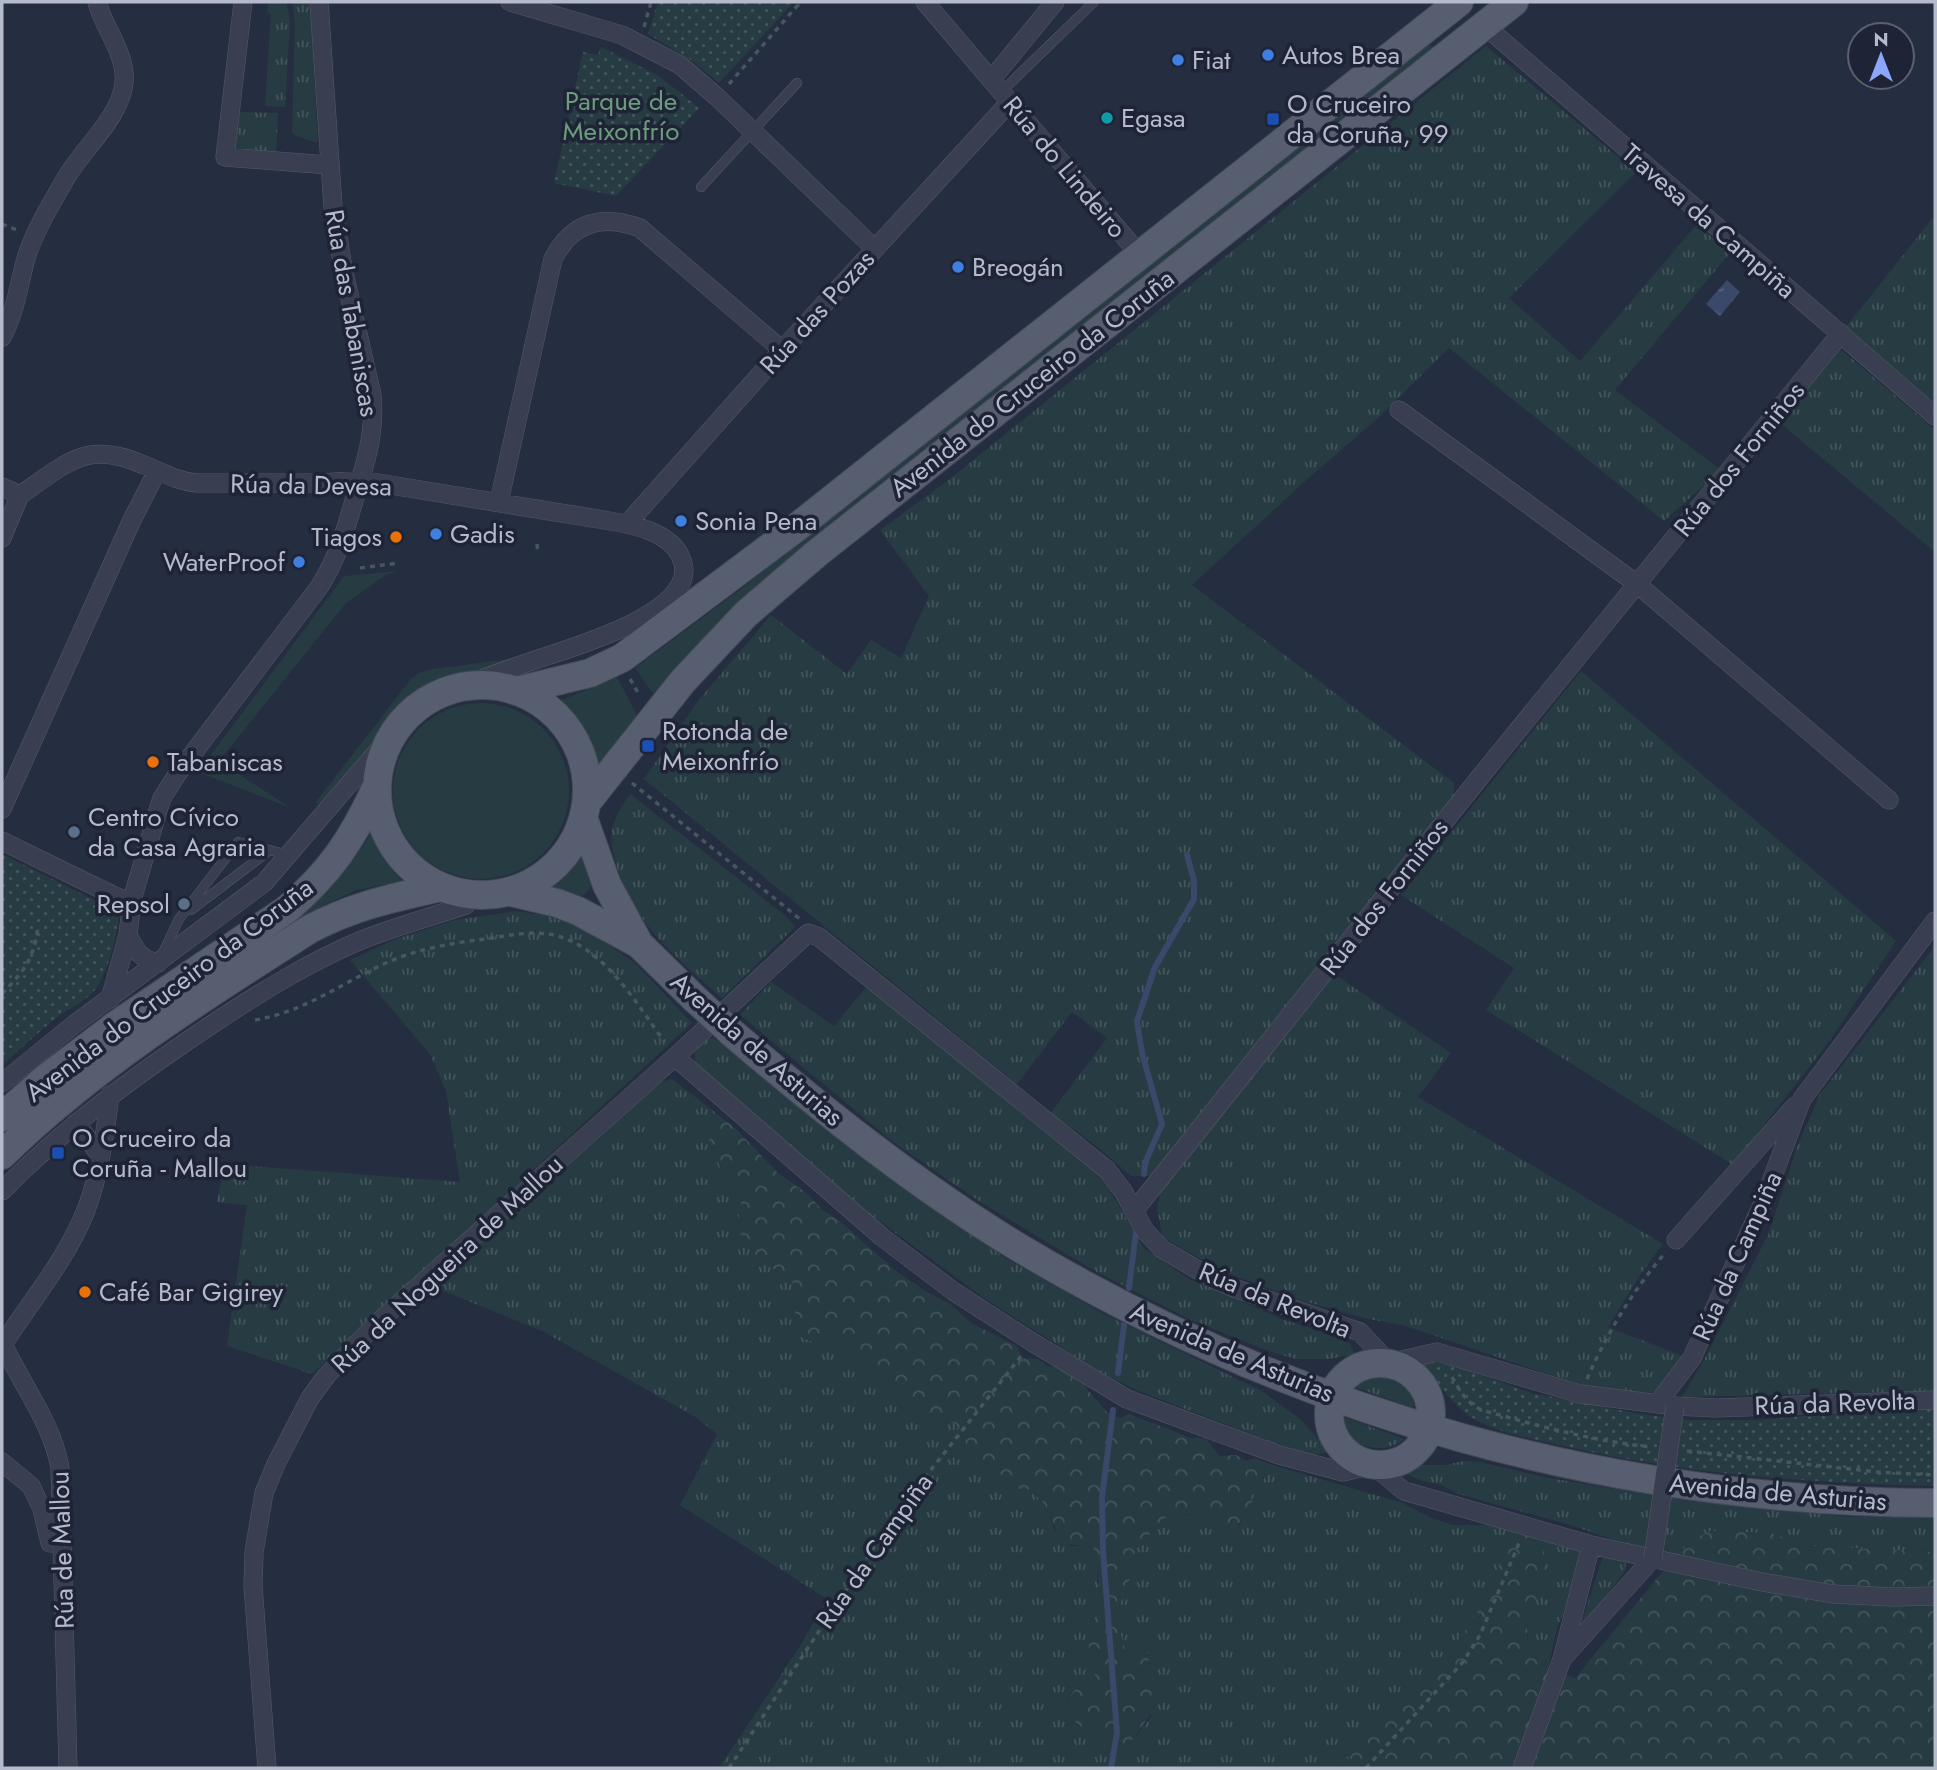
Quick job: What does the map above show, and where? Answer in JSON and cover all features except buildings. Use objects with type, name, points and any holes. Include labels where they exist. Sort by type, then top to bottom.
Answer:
[{"type":"main road","name":"Avenida do Cruceiro da Coruña","points":[[516,691],[590,673],[622,658],[797,527],[1459,2]]},
{"type":"main road","name":"Avenida do Cruceiro da Coruña","points":[[585,811],[613,770],[683,681],[746,614],[806,562],[1514,2]]},
{"type":"main road","points":[[491,685],[516,691],[549,709],[572,735],[586,769],[585,811],[576,839],[562,860],[538,880],[511,892],[475,895],[441,887],[419,875],[405,862],[384,830],[376,788],[380,764],[394,732],[415,709],[437,695],[455,688],[491,685]]},
{"type":"main road","name":"Avenida do Cruceiro da Coruña","points":[[2,1117],[76,1054],[304,895],[338,859],[349,843],[376,788]]},
{"type":"main road","name":"Avenida de Asturias","points":[[585,811],[607,884],[639,944]]},
{"type":"main road","name":"Avenida do Cruceiro da Coruña","points":[[2,1156],[46,1115],[127,1050],[310,929],[336,915],[368,903],[441,887]]},
{"type":"main road","name":"Avenida de Asturias","points":[[511,892],[578,911],[639,944],[731,1032],[799,1091],[933,1190],[1016,1245],[1144,1316],[1265,1371],[1332,1397],[1430,1417]]},
{"type":"main road","points":[[1409,1457],[1419,1448],[1430,1417],[1420,1382],[1407,1370],[1389,1363],[1369,1364],[1348,1374],[1332,1397],[1329,1416],[1331,1430],[1339,1446],[1351,1456],[1373,1465],[1391,1465],[1409,1457],[1481,1443]]},
{"type":"main road","points":[[1265,1371],[1310,1375],[1357,1369]]},
{"type":"main road","points":[[1265,1371],[1331,1430]]},
{"type":"main road","points":[[1430,1417],[1481,1443]]},
{"type":"main road","name":"Avenida de Asturias","points":[[1481,1443],[1632,1478],[1695,1487],[1816,1499],[1935,1503]]},
{"type":"street","points":[[2,337],[34,239],[66,178],[110,118],[122,93],[124,82],[121,58],[97,2]]},
{"type":"street","points":[[243,2],[236,44],[225,157],[328,165]]},
{"type":"street","name":"Rúa das Tabaniscas","points":[[110,999],[128,935],[132,900],[162,797],[320,586],[341,545],[369,449],[374,412],[337,236],[328,165],[319,2]]},
{"type":"street","points":[[510,2],[608,30],[680,65],[717,97],[875,250]]},
{"type":"street","name":"Rúa do Lindeiro","points":[[925,2],[1139,254]]},
{"type":"street","name":"Rúa do Lindeiro","points":[[1000,92],[1055,2]]},
{"type":"street","name":"Travesa da Campiña","points":[[1484,26],[1935,416]]},
{"type":"street","name":"Rúa das Pozas","points":[[627,524],[875,250],[1000,92]]},
{"type":"street","points":[[499,502],[552,259],[572,232],[588,224],[606,222],[624,222],[640,228],[782,350]]},
{"type":"street","name":"Rúa dos Forniños","points":[[1134,1211],[1471,788],[1841,333]]},
{"type":"street","points":[[1399,410],[1637,584],[1889,800]]},
{"type":"street","name":"Rúa da Devesa","points":[[20,495],[70,461],[86,455],[108,454],[124,457],[181,481],[323,483],[360,480],[627,524],[660,537],[678,552],[683,563],[683,576],[674,594],[652,611],[612,632],[455,688]]},
{"type":"street","points":[[2,809],[132,520],[157,471]]},
{"type":"street","points":[[2,487],[20,495],[2,538]]},
{"type":"street","name":"Avenida do Cruceiro da Coruña","points":[[2,1083],[72,1026],[264,883],[394,732]]},
{"type":"street","points":[[2,841],[121,899],[132,900]]},
{"type":"street","name":"Avenida do Cruceiro da Coruña","points":[[2,1191],[35,1157],[110,1095],[145,1069],[284,979],[360,940],[466,905],[475,895]]},
{"type":"street","name":"Rúa da Campiña","points":[[1676,1240],[1802,1099],[1935,921]]},
{"type":"street","name":"Rúa da Revolta","points":[[808,933],[819,937],[1098,1163],[1123,1191],[1145,1231],[1162,1249],[1234,1288],[1360,1332],[1389,1363],[1437,1352],[1580,1394],[1666,1405],[1716,1408],[1935,1400]]},
{"type":"street","name":"Rúa da Nogueira de Mallou","points":[[267,1768],[253,1586],[255,1541],[264,1493],[275,1464],[310,1398],[327,1375],[376,1324],[675,1057],[808,933]]},
{"type":"street","points":[[128,935],[144,960],[158,963]]},
{"type":"street","points":[[675,1057],[882,1237],[953,1291],[1127,1399],[1279,1455],[1343,1472],[1373,1465],[1404,1490],[1591,1545],[1762,1582],[1833,1594],[1935,1596]]},
{"type":"street","name":"Rúa de Mallou","points":[[68,1768],[60,1468],[50,1432],[2,1344],[75,1234],[93,1187],[110,1095]]},
{"type":"street","name":"Rúa da Campiña","points":[[1653,1558],[1666,1405],[1692,1359],[1763,1203],[1802,1099]]},
{"type":"street","points":[[76,1123],[99,1154]]},
{"type":"street","points":[[2,1462],[31,1486],[42,1509],[50,1543]]},
{"type":"street","points":[[1522,1768],[1562,1658],[1591,1545]]},
{"type":"street","points":[[1562,1658],[1653,1558]]},
{"type":"lane","points":[[1000,92],[1094,2]]},
{"type":"lane","points":[[701,187],[797,83]]},
{"type":"lane","points":[[158,963],[179,919],[239,842],[290,855]]},
{"type":"lane","points":[[179,919],[270,850]]},
{"type":"path","points":[[639,43],[651,2]]},
{"type":"path","points":[[717,97],[798,5],[794,2]]},
{"type":"path","points":[[537,544],[538,554]]},
{"type":"path","points":[[360,568],[398,563]]},
{"type":"path","points":[[626,672],[646,707]]},
{"type":"path","points":[[613,770],[792,911],[808,933]]},
{"type":"path","points":[[2,994],[25,970],[34,953],[38,928]]},
{"type":"path","points":[[249,1021],[292,1011],[388,962],[416,953],[471,941],[547,934],[564,938],[600,962],[624,988],[675,1057]]},
{"type":"path","points":[[1580,1394],[1604,1341],[1647,1273],[1676,1240]]},
{"type":"path","name":"Rúa da Campiña","points":[[729,1768],[896,1514],[1032,1342]]},
{"type":"path","points":[[1366,1768],[1463,1662],[1479,1635],[1527,1527]]},
{"type":"green space","points":[[268,2],[286,2],[290,21],[285,107],[265,106],[271,14],[267,12]]},
{"type":"green space","points":[[293,2],[310,2],[318,143],[296,136],[292,132],[295,26]]},
{"type":"green space","name":"Parque de Meixonfrío","points":[[658,2],[794,2],[719,83],[691,60],[648,34]]},
{"type":"green space","points":[[1429,42],[1434,48],[748,595],[654,695],[635,668],[742,588]]},
{"type":"green space","points":[[1486,46],[1636,172],[1509,298],[1580,361],[1697,224],[1730,253],[1615,390],[1721,470],[1664,521],[1449,348],[1379,417],[1192,585],[1454,783],[1454,796],[1151,1176],[1131,1176],[1051,1113],[1107,1038],[1072,1012],[1017,1084],[644,779],[698,701],[771,615],[847,674],[871,640],[901,658],[929,596],[880,530],[946,482]]},
{"type":"green space","name":"Parque de Meixonfrío","points":[[601,47],[659,76],[699,108],[616,196],[554,183],[583,52],[598,55]]},
{"type":"green space","points":[[235,112],[278,113],[276,157],[233,155]]},
{"type":"green space","points":[[1935,215],[1935,403],[1846,327]]},
{"type":"green space","points":[[1838,347],[1935,430],[1935,552],[1779,422]]},
{"type":"green space","points":[[398,571],[386,575],[346,603],[219,761],[291,808],[198,772],[344,576]]},
{"type":"green space","points":[[530,656],[439,685],[407,706],[328,804],[315,803],[410,680],[419,673]]},
{"type":"green space","points":[[1581,671],[1896,941],[1831,1039],[1733,1165],[1486,1010],[1514,968],[1401,895]]},
{"type":"green space","points":[[617,677],[637,715],[597,768],[577,724],[557,702]]},
{"type":"green space","points":[[481,703],[515,709],[543,729],[563,757],[569,791],[563,825],[543,853],[515,873],[481,879],[447,873],[419,853],[399,825],[393,791],[399,757],[419,729],[447,709]]},
{"type":"green space","points":[[630,794],[787,917],[795,927],[722,998],[672,953],[643,920],[631,901],[622,881],[611,840],[612,827]]},
{"type":"green space","points":[[371,833],[384,859],[403,881],[357,890],[324,905],[16,1121],[77,1069],[326,894]]},
{"type":"green space","points":[[2,854],[100,903],[120,905],[110,956],[95,990],[56,1018],[2,1065]]},
{"type":"green space","points":[[583,854],[594,884],[577,902],[548,890]]},
{"type":"green space","points":[[516,911],[549,916],[586,930],[635,963],[692,1023],[312,1374],[227,1346],[247,1205],[217,1202],[224,1164],[460,1182],[446,1091],[430,1054],[350,960],[396,939],[455,920]]},
{"type":"green space","points":[[1935,946],[1935,1391],[1682,1397],[1768,1235],[1797,1147],[1820,1094]]},
{"type":"green space","points":[[1334,974],[1451,1053],[1418,1097],[1663,1244],[1608,1327],[1683,1356],[1657,1392],[1639,1394],[1592,1389],[1403,1325],[1368,1319],[1303,1301],[1219,1270],[1163,1237],[1157,1209],[1160,1192]]},
{"type":"green space","points":[[771,982],[834,1026],[869,984],[977,1077],[1088,1166],[1106,1184],[1144,1248],[1187,1278],[1284,1320],[1327,1333],[1349,1343],[1355,1354],[1330,1359],[1296,1359],[1271,1352],[1191,1320],[1093,1270],[982,1203],[897,1145],[740,1015]]},
{"type":"green space","points":[[706,1038],[713,1038],[724,1044],[846,1146],[1004,1257],[1102,1313],[1262,1391],[1300,1419],[1327,1448],[1325,1453],[1311,1455],[1280,1445],[1136,1390],[1100,1372],[984,1298],[855,1203],[697,1065],[694,1053]]},
{"type":"green space","points":[[672,1079],[712,1110],[709,1142],[722,1171],[731,1175],[742,1196],[739,1217],[741,1238],[760,1261],[795,1285],[795,1317],[814,1342],[826,1340],[848,1351],[875,1375],[888,1377],[901,1387],[918,1408],[956,1425],[970,1451],[1022,1491],[1031,1489],[1048,1509],[1054,1529],[1071,1546],[1090,1545],[1099,1557],[1097,1581],[1101,1593],[1100,1626],[1089,1642],[1088,1664],[1096,1677],[1084,1683],[1068,1701],[1068,1714],[1078,1726],[1091,1728],[1130,1743],[1151,1717],[1148,1653],[1139,1648],[1132,1656],[1125,1650],[1117,1621],[1120,1603],[1128,1588],[1135,1550],[1168,1515],[1185,1517],[1210,1514],[1220,1526],[1240,1525],[1243,1518],[1250,1516],[1250,1490],[1264,1479],[1266,1463],[1403,1503],[1429,1517],[1453,1525],[1487,1525],[1510,1531],[1499,1566],[1477,1613],[1450,1654],[1389,1713],[1340,1768],[719,1768],[800,1646],[827,1599],[680,1505],[717,1434],[694,1416],[542,1331],[434,1287],[661,1082]]},
{"type":"green space","points":[[712,1110],[735,1128],[778,1173],[809,1195],[821,1209],[841,1222],[896,1271],[949,1303],[971,1323],[1017,1346],[1023,1358],[1038,1359],[1048,1366],[1063,1367],[1081,1378],[1107,1412],[1120,1418],[1129,1414],[1191,1438],[1205,1438],[1220,1456],[1236,1455],[1246,1461],[1256,1458],[1266,1463],[1261,1483],[1250,1490],[1254,1511],[1243,1518],[1234,1531],[1220,1526],[1210,1514],[1185,1517],[1168,1515],[1135,1550],[1128,1588],[1120,1603],[1117,1621],[1125,1650],[1132,1655],[1145,1646],[1148,1653],[1153,1711],[1130,1743],[1120,1749],[1109,1748],[1091,1728],[1079,1726],[1068,1714],[1069,1700],[1074,1691],[1096,1677],[1088,1664],[1089,1642],[1100,1626],[1099,1610],[1095,1605],[1101,1593],[1095,1551],[1091,1545],[1066,1543],[1061,1539],[1047,1509],[1031,1489],[1022,1491],[970,1451],[956,1425],[918,1408],[901,1387],[888,1377],[875,1375],[848,1351],[826,1340],[814,1342],[802,1338],[795,1317],[795,1285],[760,1261],[741,1238],[739,1217],[742,1196],[731,1175],[722,1171],[709,1142]]},
{"type":"green space","points":[[1429,1360],[1461,1368],[1531,1393],[1640,1414],[1689,1420],[1758,1420],[1886,1409],[1935,1409],[1935,1486],[1791,1479],[1696,1470],[1602,1454],[1520,1436],[1486,1425],[1465,1413],[1423,1365]]},
{"type":"green space","points":[[1375,1377],[1401,1385],[1410,1395],[1414,1408],[1352,1386]]},
{"type":"green space","points":[[1343,1417],[1404,1439],[1385,1447],[1366,1446],[1350,1436]]},
{"type":"green space","points":[[1464,1461],[1688,1501],[1851,1517],[1935,1517],[1935,1552],[1808,1546],[1771,1533],[1695,1539],[1677,1554],[1637,1548],[1574,1526],[1459,1494],[1407,1474],[1413,1465],[1445,1465]]},
{"type":"green space","points":[[1510,1531],[1540,1535],[1545,1557],[1544,1574],[1537,1591],[1534,1614],[1527,1627],[1528,1650],[1548,1669],[1575,1678],[1677,1554],[1710,1531],[1771,1533],[1808,1546],[1935,1552],[1935,1768],[1340,1768],[1389,1713],[1450,1654],[1477,1613],[1499,1566]]},
{"type":"green space","points":[[1540,1535],[1575,1545],[1582,1552],[1571,1601],[1558,1624],[1548,1669],[1528,1650],[1527,1627],[1534,1614],[1537,1591],[1544,1574]]},
{"type":"green space","points":[[1603,1556],[1626,1561],[1625,1571],[1584,1627],[1581,1625]]},
{"type":"water","points":[[1727,280],[1740,292],[1720,316],[1706,304]]},
{"type":"waterway","points":[[1144,1174],[1145,1163],[1162,1124],[1142,1053],[1137,1021],[1155,967],[1194,899],[1194,881],[1187,855]]},
{"type":"waterway","points":[[1129,1288],[1136,1232]]},
{"type":"waterway","points":[[1118,1373],[1124,1325]]},
{"type":"waterway","points":[[1111,1768],[1117,1733],[1103,1551],[1102,1497],[1113,1410]]},
{"type":"place","name":"Autos Brea","points":[[1268,55]]},
{"type":"place","name":"Fiat","points":[[1178,60]]},
{"type":"place","name":"Egasa","points":[[1107,118]]},
{"type":"place","name":"O Cruceiro da Coruña, 99","points":[[1273,119]]},
{"type":"place","name":"Breogán","points":[[958,267]]},
{"type":"place","name":"Sonia Pena","points":[[681,521]]},
{"type":"place","name":"Gadis","points":[[436,534]]},
{"type":"place","name":"Tiagos","points":[[396,537]]},
{"type":"place","name":"WaterProof","points":[[299,562]]},
{"type":"place","name":"Rotonda de Meixonfrío","points":[[648,746]]},
{"type":"place","name":"Tabaniscas","points":[[153,762]]},
{"type":"place","name":"Centro Cívico da Casa Agraria","points":[[74,832]]},
{"type":"place","name":"Repsol","points":[[184,904]]},
{"type":"place","name":"O Cruceiro da Coruña - Mallou","points":[[58,1153]]},
{"type":"place","name":"Café Bar Gigirey","points":[[85,1292]]}]
